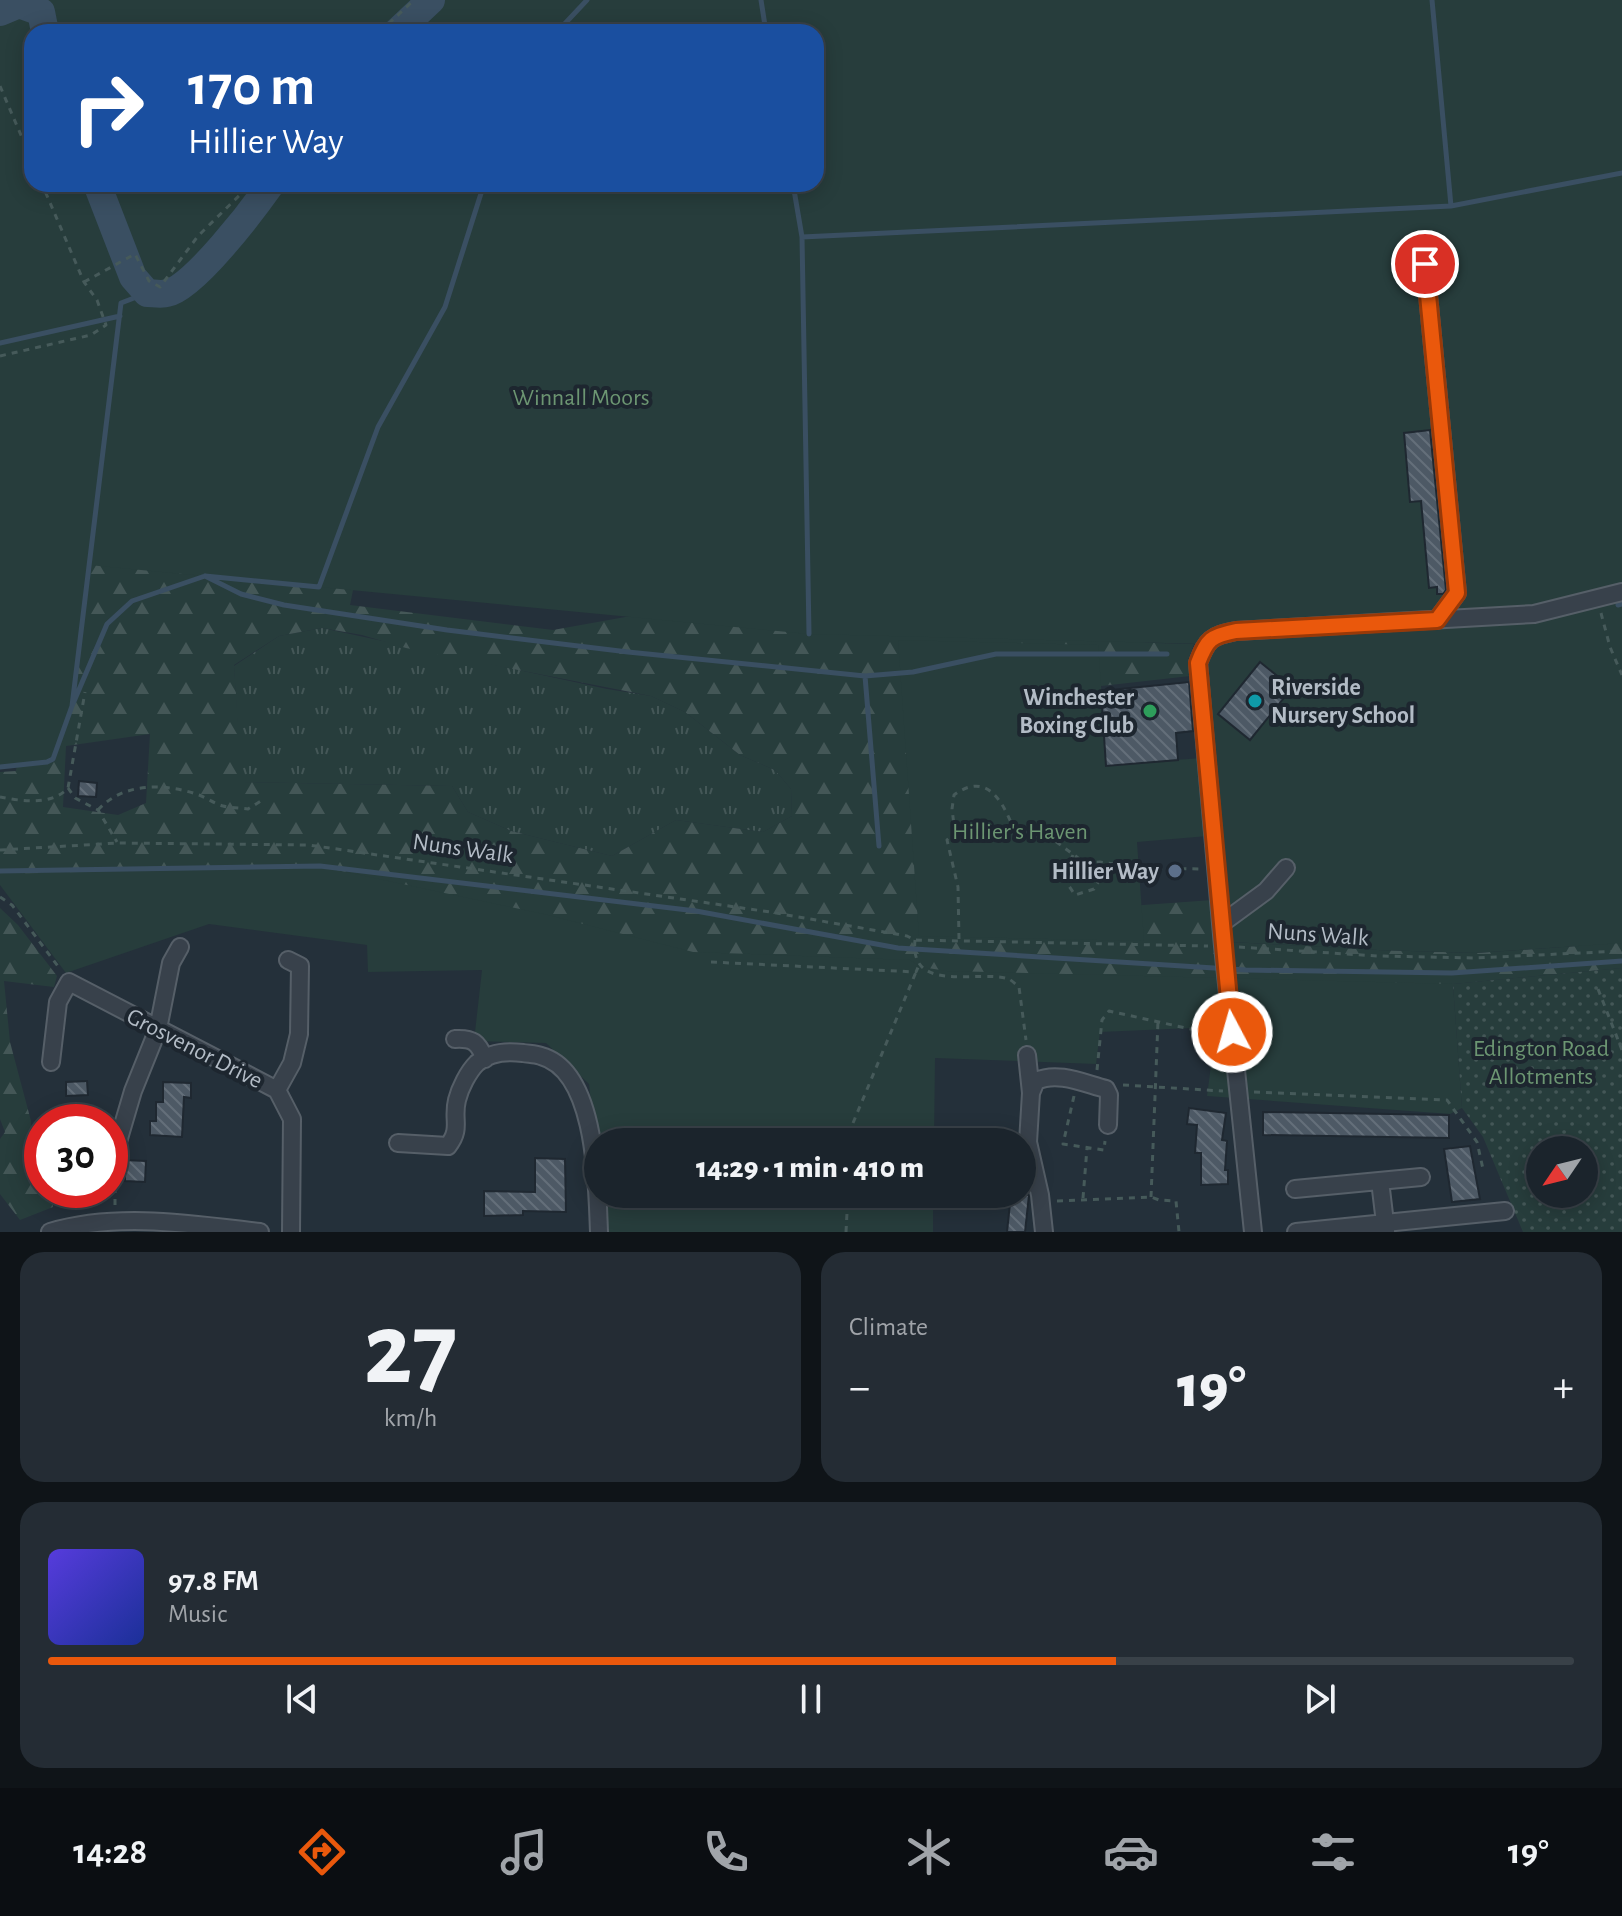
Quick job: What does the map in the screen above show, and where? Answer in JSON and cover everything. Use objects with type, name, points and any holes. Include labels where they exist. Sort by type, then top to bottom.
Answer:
[{"type":"street","points":[[1425,264],[1457,593],[1437,620]]},
{"type":"street","points":[[1253,1232],[1198,663],[1205,644],[1217,635],[1236,631],[1534,614],[1622,592]]},
{"type":"street","points":[[1221,924],[1266,891],[1286,868]]},
{"type":"street","points":[[128,1108],[158,1029],[171,963],[180,947]]},
{"type":"street","points":[[277,1090],[292,1063],[299,1034],[300,966],[288,960]]},
{"type":"street","points":[[51,1062],[58,1002],[69,982]]},
{"type":"street","name":"Grosvenor Drive","points":[[69,982],[277,1090],[292,1119],[291,1232]]},
{"type":"street","points":[[455,1039],[471,1039],[478,1044],[485,1059]]},
{"type":"street","points":[[398,1143],[448,1146],[457,1135],[457,1101],[468,1074],[480,1061],[505,1051],[544,1056],[560,1067],[579,1092],[588,1116],[599,1232]]},
{"type":"street","points":[[1027,1055],[1031,1093],[1028,1142],[1044,1232]]},
{"type":"street","points":[[1031,1093],[1036,1081],[1044,1077],[1058,1077],[1100,1087],[1109,1095],[1108,1125]]},
{"type":"street","points":[[1295,1189],[1421,1177]]},
{"type":"street","points":[[1380,1181],[1386,1226]]},
{"type":"street","points":[[1296,1232],[1386,1226],[1505,1211]]},
{"type":"street","points":[[50,1232],[78,1224],[115,1221],[207,1225],[260,1232]]},
{"type":"path","points":[[388,24],[414,0]]},
{"type":"path","points":[[0,86],[24,142]]},
{"type":"path","points":[[0,356],[91,335],[106,325],[45,192]]},
{"type":"path","points":[[84,282],[135,254],[149,281],[160,287],[198,236],[243,192]]},
{"type":"path","points":[[1596,598],[1610,647],[1622,675]]},
{"type":"path","points":[[0,797],[41,800],[64,793],[68,788],[85,692]]},
{"type":"path","points":[[955,833],[954,795],[966,786],[979,785],[994,793],[1006,809],[1012,826]]},
{"type":"path","points":[[98,810],[117,794],[143,787],[173,788],[222,806],[248,809],[264,799]]},
{"type":"path","points":[[68,788],[75,798],[98,810],[118,843]]},
{"type":"path","points":[[959,939],[958,887],[947,840],[955,833],[1012,826],[1055,841],[1085,863],[1216,869]]},
{"type":"path","name":"Nuns Walk","points":[[0,850],[118,843],[309,845],[770,912],[907,936],[915,943],[959,939],[1041,944],[1223,946],[1377,956],[1475,958],[1622,951]]},
{"type":"path","points":[[1073,855],[1063,877],[1075,895],[1094,889],[1103,874],[1100,862]]},
{"type":"path","points":[[0,897],[12,905],[69,982]]},
{"type":"path","points":[[853,1123],[916,972],[915,943]]},
{"type":"path","points":[[918,961],[925,971],[937,975],[1010,979],[1019,987],[1027,1055]]},
{"type":"path","points":[[711,962],[916,972]]},
{"type":"path","points":[[1598,989],[1622,1050]]},
{"type":"path","points":[[1232,1032],[1204,1032],[1109,1011],[1102,1020],[1100,1087],[1116,1084],[1232,1091]]},
{"type":"path","points":[[1151,1197],[1158,1021]]},
{"type":"path","points":[[1076,1081],[1063,1144],[1104,1150],[1108,1125]]},
{"type":"path","points":[[1250,1084],[1250,1092],[1447,1100],[1477,1142],[1483,1169]]},
{"type":"path","points":[[1083,1198],[1087,1148]]},
{"type":"path","points":[[1041,1202],[1151,1197],[1176,1201],[1179,1232]]},
{"type":"path","points":[[115,1208],[115,1221]]},
{"type":"path","points":[[846,1232],[847,1208]]},
{"type":"green space","name":"Winnall Moors","points":[[0,0],[1622,0],[1622,943],[1475,953],[1231,942],[1223,946],[1204,644],[809,634],[89,565],[72,706],[53,759],[0,767]]},
{"type":"green space","points":[[103,287],[353,590],[350,605],[553,630],[698,604],[1194,644],[1188,660],[1190,676],[1101,686],[1058,696],[1111,911],[1143,905],[1213,900],[1213,942],[1223,946],[1231,942],[1475,953],[1577,946],[1622,918],[1622,968],[1453,984],[1184,1002],[888,992],[0,885],[0,772],[16,771],[18,753],[0,560]],"holes":[[[322,628],[362,635],[406,648],[651,696],[685,712],[740,755],[775,770],[791,789],[792,816],[763,832],[676,820],[612,856],[511,831],[468,812],[452,786],[242,782],[234,665],[279,636]],[[150,734],[146,803],[118,815],[63,807],[66,746]]]},
{"type":"green space","points":[[322,628],[651,696],[685,712],[740,755],[775,770],[791,789],[792,816],[763,832],[676,820],[612,856],[511,831],[468,812],[452,786],[241,782],[234,666],[279,636]]},
{"type":"green space","name":"Hillier's Haven","points":[[898,640],[1098,645],[1107,765],[1202,758],[1208,836],[1137,842],[1144,941],[919,936]]},
{"type":"green space","points":[[318,866],[548,915],[693,952],[910,960],[921,967],[947,971],[1453,984],[1462,1108],[1450,1114],[1207,1096],[1216,1027],[1100,1032],[1096,1064],[935,1058],[934,1128],[594,1128],[589,1084],[546,1043],[474,1041],[482,970],[368,972],[367,945],[209,924],[66,973],[0,885],[0,874]]},
{"type":"green space","points":[[0,908],[18,925],[57,976],[54,987],[4,981],[10,1042],[26,1104],[24,1104],[24,1208],[50,1208],[20,1220],[0,1194],[0,1139],[5,1132],[0,1119]]},
{"type":"green space","name":"Edington Road Allotments","points":[[1622,968],[1622,1232],[1523,1232],[1483,1137],[1462,1108],[1453,984]]},
{"type":"green space","points":[[602,1208],[933,1208],[933,1232],[605,1232]]},
{"type":"building","points":[[1430,430],[1446,590],[1443,594],[1437,594],[1437,587],[1429,588],[1421,501],[1410,502],[1404,433]]},
{"type":"building","name":"Riverside Nursery School","points":[[1260,662],[1292,688],[1250,740],[1218,714]]},
{"type":"building","name":"Winchester Boxing Club","points":[[1189,682],[1193,731],[1176,733],[1178,760],[1106,766],[1101,691]]},
{"type":"building","points":[[79,781],[97,783],[96,797],[78,796]]},
{"type":"building","points":[[87,1081],[88,1095],[66,1096],[66,1082]]},
{"type":"building","points":[[163,1082],[191,1083],[191,1098],[184,1097],[182,1137],[150,1135],[150,1121],[156,1121],[156,1102],[163,1102]]},
{"type":"building","points":[[1189,1108],[1226,1113],[1222,1140],[1227,1141],[1225,1170],[1228,1170],[1228,1184],[1201,1185],[1201,1153],[1195,1153],[1197,1125],[1187,1124]]},
{"type":"building","points":[[1263,1112],[1449,1115],[1449,1138],[1263,1135]]},
{"type":"building","points":[[1470,1146],[1480,1199],[1452,1202],[1444,1149]]},
{"type":"building","points":[[535,1158],[565,1159],[566,1212],[523,1211],[523,1215],[484,1216],[484,1191],[535,1192]]},
{"type":"building","points":[[128,1160],[146,1161],[145,1182],[128,1181]]},
{"type":"building","points":[[1010,1208],[1028,1208],[1025,1232],[1007,1232]]},
{"type":"waterway","points":[[406,24],[431,0]]},
{"type":"waterway","points":[[564,24],[587,0]]},
{"type":"waterway","points":[[761,0],[765,24]]},
{"type":"waterway","points":[[1432,0],[1451,206]]},
{"type":"waterway","points":[[0,12],[19,4],[41,12],[43,24]]},
{"type":"waterway","points":[[809,634],[802,237],[1451,206],[1622,173]]},
{"type":"waterway","points":[[100,192],[133,277],[147,293],[160,294],[178,288],[192,278],[265,192]]},
{"type":"waterway","points":[[72,706],[107,624],[132,601],[205,576],[319,587],[378,427],[445,307],[481,192]]},
{"type":"waterway","points":[[794,192],[802,237]]},
{"type":"waterway","points":[[0,767],[53,759],[72,706],[121,303],[147,293]]},
{"type":"waterway","points":[[0,343],[120,316]]},
{"type":"waterway","points":[[205,576],[241,594],[284,605],[447,630],[865,676],[913,672],[996,654],[1167,654]]},
{"type":"waterway","points":[[1618,605],[1622,604]]},
{"type":"waterway","points":[[865,676],[879,846]]},
{"type":"waterway","points":[[0,871],[320,866],[696,911],[898,948],[1246,970],[1452,973],[1622,961]]},
{"type":"place","name":"Riverside Nursery School","points":[[1255,701]]},
{"type":"place","name":"Winchester Boxing Club","points":[[1150,711]]},
{"type":"place","name":"Hillier Way","points":[[1175,871]]},
{"type":"route","points":[[1232,1032],[1198,663],[1205,644],[1217,635],[1236,631],[1437,620],[1457,593],[1425,264]]}]
